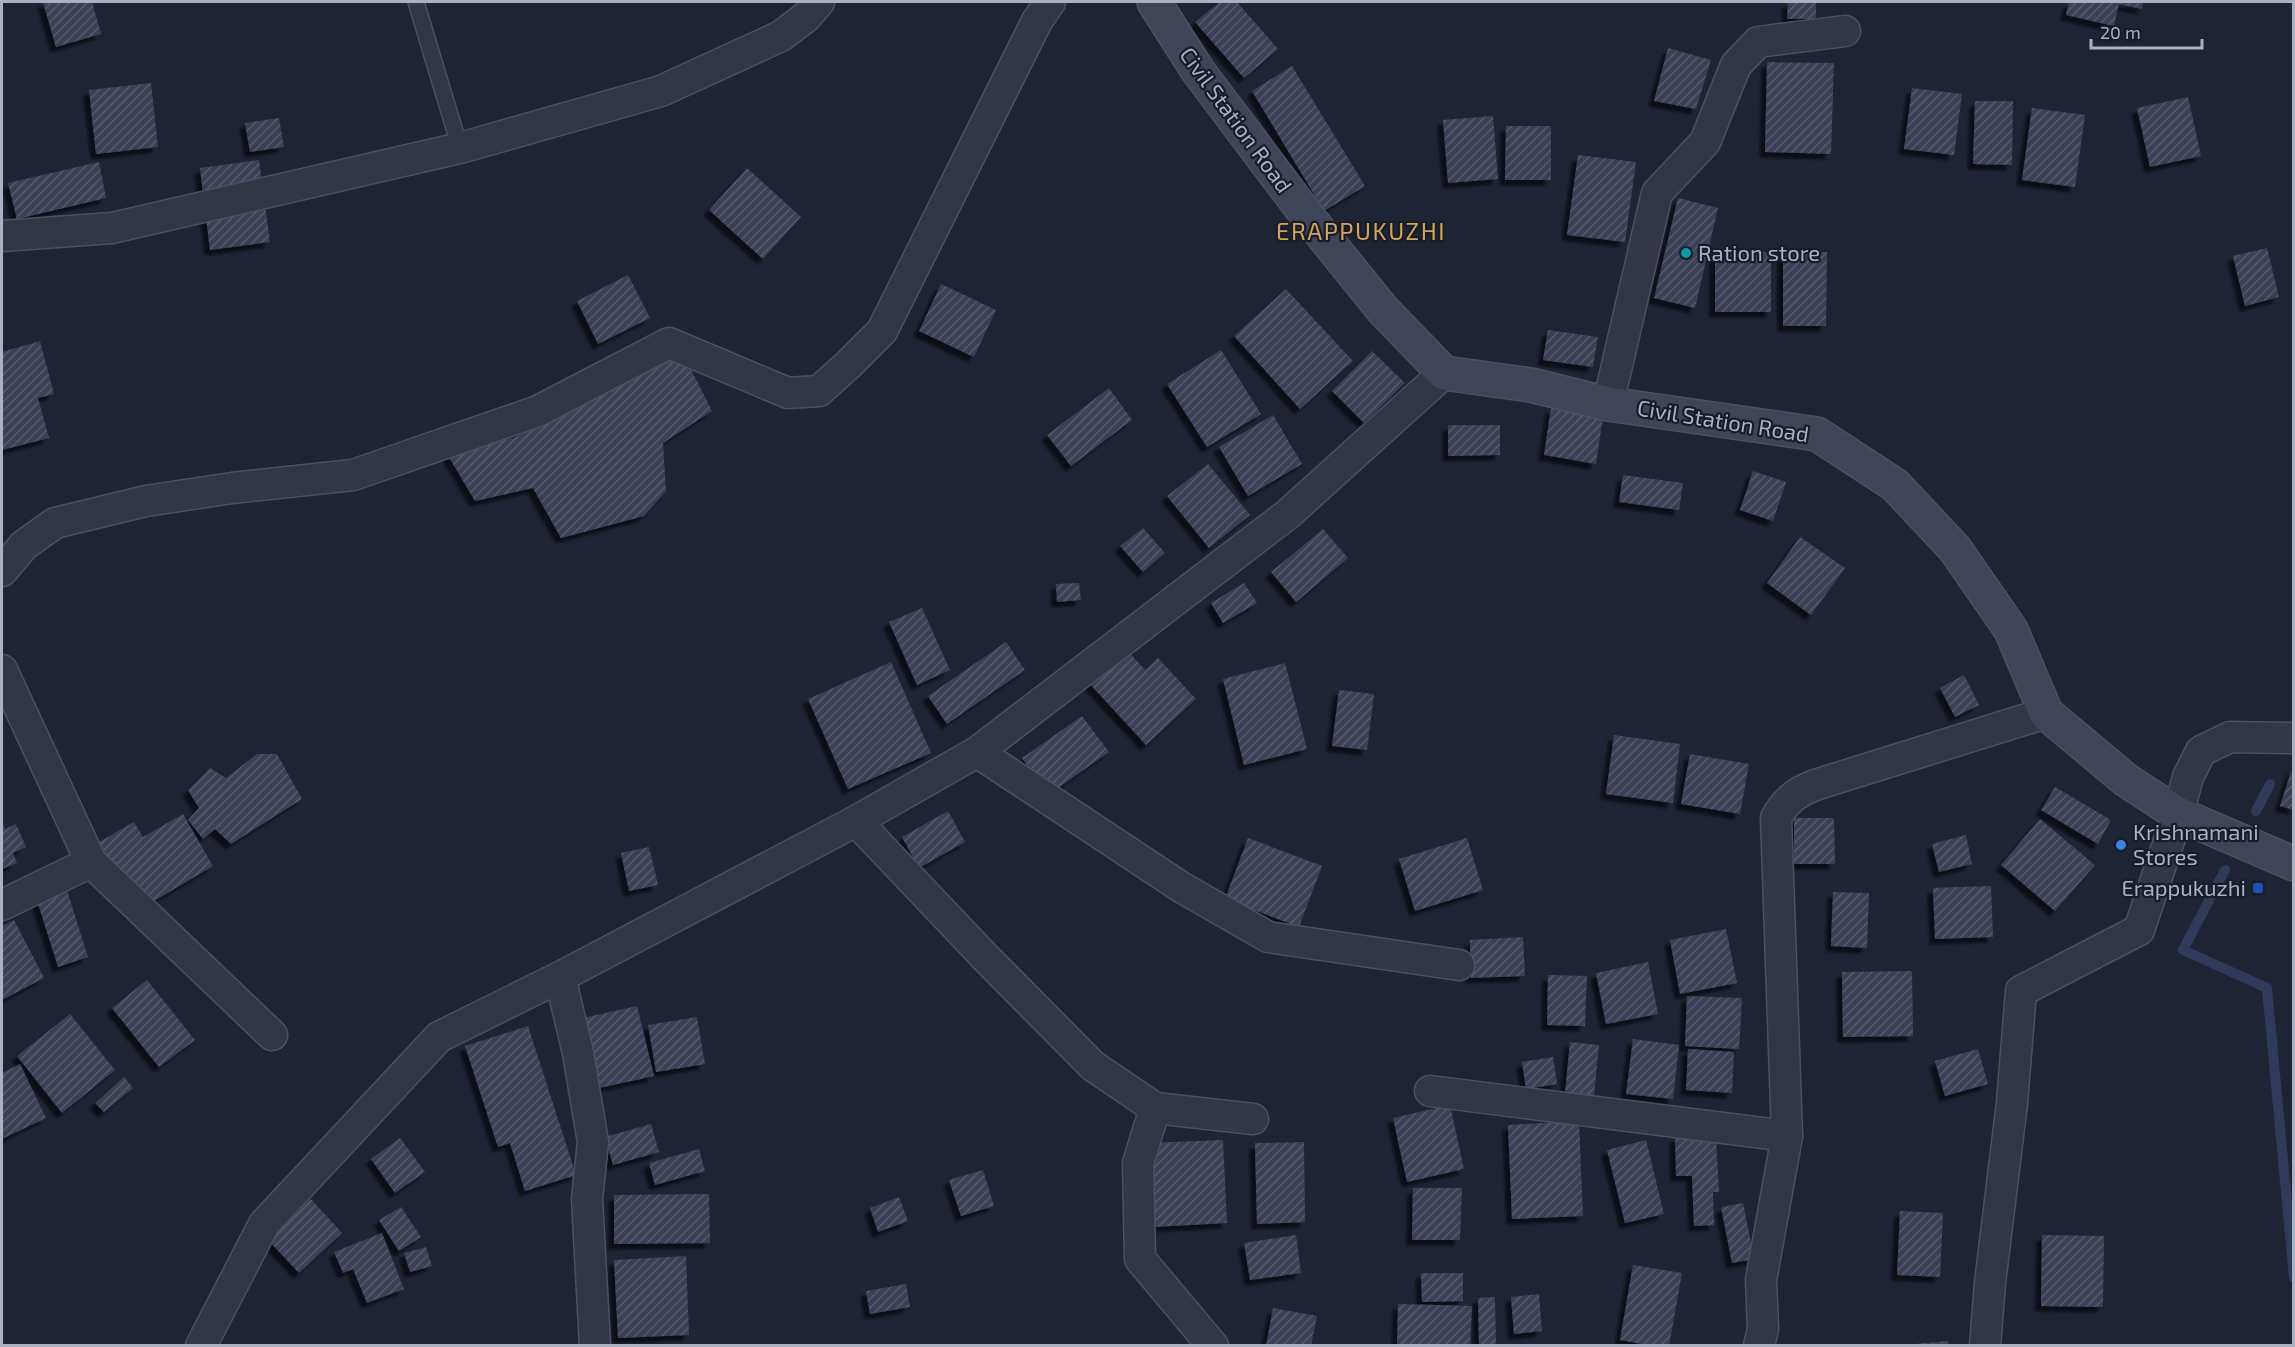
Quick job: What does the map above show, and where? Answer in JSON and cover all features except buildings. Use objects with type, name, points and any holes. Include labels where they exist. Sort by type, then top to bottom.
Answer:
[{"type":"main road","name":"Civil Station Road","points":[[1154,2],[1198,71],[1308,217],[1383,310],[1444,373],[1531,385],[1608,404],[1817,434],[1896,485],[1955,549],[2011,630],[2046,713],[2126,780],[2178,814],[2294,864]]},
{"type":"street","points":[[2,236],[112,228],[460,148],[661,91],[781,36],[806,17],[819,2]]},
{"type":"street","points":[[2,571],[24,545],[56,524],[146,501],[232,488],[353,475],[538,411],[669,343],[788,393],[819,390],[882,331],[1037,21],[1050,2]]},
{"type":"street","points":[[1608,404],[1658,193],[1705,142],[1736,66],[1758,42],[1845,31]]},
{"type":"street","points":[[201,1346],[264,1224],[439,1037],[560,977],[856,820],[977,752],[1288,514],[1444,373]]},
{"type":"street","points":[[2,670],[91,862],[272,1035]]},
{"type":"street","points":[[1760,1346],[1763,1329],[1761,1280],[1786,1136],[1776,818],[1784,804],[1801,791],[1815,785],[2046,713]]},
{"type":"street","points":[[1985,1346],[1990,1283],[2012,1103],[2021,991],[2139,930],[2188,777],[2201,751],[2230,737],[2294,738]]},
{"type":"street","points":[[977,752],[1181,887],[1268,937],[1459,965]]},
{"type":"street","points":[[856,820],[986,958],[1094,1066],[1155,1108],[1253,1119]]},
{"type":"street","points":[[2,904],[91,862]]},
{"type":"street","points":[[560,977],[578,1053],[593,1142],[587,1199],[595,1346]]},
{"type":"street","points":[[1430,1091],[1786,1136]]},
{"type":"street","points":[[1155,1108],[1138,1163],[1140,1259],[1213,1346]]},
{"type":"lane","points":[[416,2],[460,148]]},
{"type":"waterway","points":[[2256,811],[2270,784]]},
{"type":"waterway","points":[[2225,870],[2183,950],[2267,988],[2294,1278]]},
{"type":"place","name":"Ration store","points":[[1686,253]]},
{"type":"place","name":"Krishnamani Stores","points":[[2121,845]]},
{"type":"place","name":"Erappukuzhi","points":[[2258,888]]},
{"type":"district","name":"ERAPPUKUZHI","points":[[1361,232]]}]
